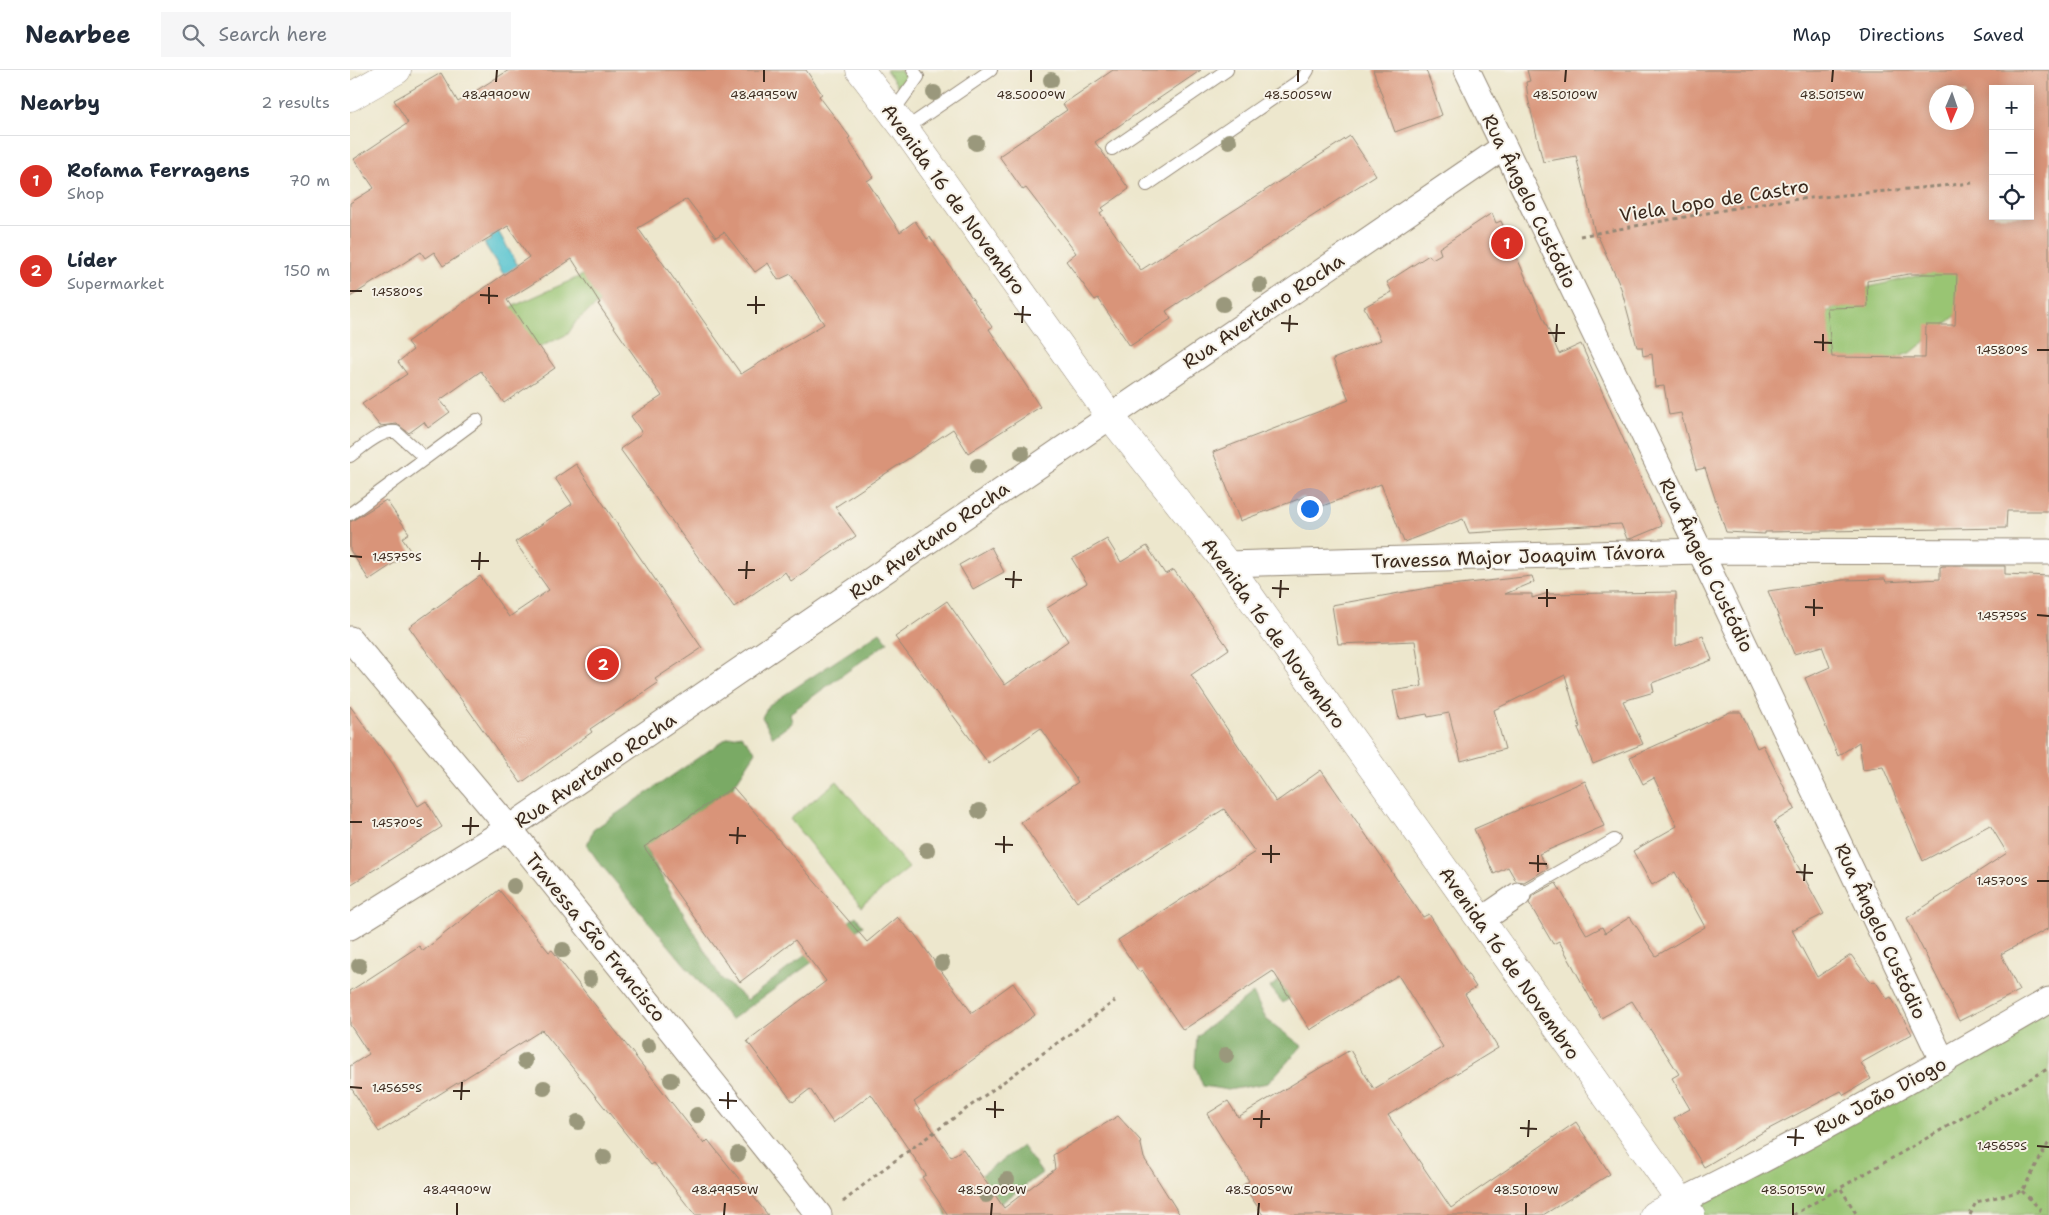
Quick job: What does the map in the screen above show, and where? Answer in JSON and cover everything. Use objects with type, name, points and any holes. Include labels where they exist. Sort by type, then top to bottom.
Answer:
[{"type":"main road","points":[[350,97],[398,70]]},
{"type":"main road","name":"Avenida 16 de Novembro","points":[[860,70],[1110,416],[1227,564],[1686,1209]]},
{"type":"main road","name":"Rua João Diogo","points":[[1654,1215],[1686,1209]]},
{"type":"street","name":"Rua Ângelo Custódio","points":[[1467,70],[1700,552],[1943,1062]]},
{"type":"street","name":"Rua Avertano Rocha","points":[[350,927],[510,828],[1504,148]]},
{"type":"street","name":"Travessa Major Joaquim Távora","points":[[1227,564],[1700,552],[2049,552]]},
{"type":"street","name":"Travessa São Francisco","points":[[350,638],[510,828],[819,1215]]},
{"type":"street","points":[[1480,921],[1518,896]]},
{"type":"street","name":"Rua João Diogo","points":[[1686,1209],[1722,1182],[1943,1062],[2049,1000]]},
{"type":"lane","points":[[898,121],[918,77],[913,70]]},
{"type":"lane","points":[[898,121],[991,70]]},
{"type":"lane","points":[[1112,149],[1227,70]]},
{"type":"lane","points":[[1147,186],[1303,78],[1308,70]]},
{"type":"lane","points":[[350,514],[477,420]]},
{"type":"lane","points":[[350,456],[390,431],[396,432],[425,458]]},
{"type":"lane","points":[[1518,896],[1614,840]]},
{"type":"path","name":"Viela Lopo de Castro","points":[[1550,242],[1768,202],[1973,184]]},
{"type":"path","points":[[842,1203],[878,1173],[1115,1001]]},
{"type":"path","points":[[1793,1215],[2047,1069],[2049,1075]]},
{"type":"path","points":[[1970,1215],[1976,1202],[2022,1191],[2049,1142]]},
{"type":"path","points":[[1841,1189],[1857,1215]]},
{"type":"path","points":[[2022,1191],[2040,1209],[2039,1215]]},
{"type":"green space","points":[[886,70],[900,70],[909,82],[900,89]]},
{"type":"green space","points":[[1948,229],[1965,308],[1912,352],[1869,368],[1825,365],[1819,314],[1843,306],[1869,287],[1942,270]]},
{"type":"green space","points":[[648,246],[620,284],[577,320],[568,334],[523,355],[498,313]]},
{"type":"green space","points":[[880,632],[888,642],[790,713],[792,723],[773,737],[762,717],[769,705]]},
{"type":"green space","points":[[741,735],[756,752],[733,787],[645,848],[721,978],[747,1000],[856,916],[863,926],[731,1020],[598,861],[587,845],[593,830],[727,738]]},
{"type":"green space","points":[[837,781],[909,868],[861,907],[790,819]]},
{"type":"green space","points":[[1313,957],[1325,973],[1283,1003],[1270,987]]},
{"type":"green space","points":[[1253,993],[1266,1019],[1302,1046],[1268,1083],[1228,1090],[1203,1086],[1195,1066],[1197,1036]]},
{"type":"green space","points":[[2049,1004],[2049,1215],[1696,1215],[1689,1206]]},
{"type":"green space","points":[[1022,1146],[1042,1173],[985,1215],[946,1215],[941,1204]]},
{"type":"water","points":[[494,224],[521,271],[504,275],[484,243],[492,240],[485,225]]},
{"type":"building","points":[[509,70],[806,70],[822,94],[819,96],[850,137],[848,139],[873,177],[867,181],[900,232],[915,221],[927,239],[930,237],[992,327],[989,329],[1040,407],[968,453],[953,429],[835,507],[856,536],[791,581],[785,572],[734,607],[620,449],[642,433],[631,416],[662,396],[598,304],[600,303],[572,259],[507,300],[538,347],[555,368],[504,403],[481,371],[440,400],[450,412],[428,428],[424,422],[409,433],[397,424],[380,426],[362,404],[407,374],[398,362],[413,350],[407,342],[529,257],[508,226],[443,266],[434,252],[425,258],[421,252],[350,297],[350,203],[374,188],[354,159],[408,123],[394,100],[441,73],[458,102]],"holes":[[[687,199],[716,237],[724,232],[755,272],[768,263],[778,280],[791,274],[824,324],[741,374],[638,228]]]},
{"type":"building","points":[[1113,70],[1201,70],[1095,142],[1129,189],[1102,208],[1104,210],[1100,213],[1141,270],[1350,136],[1376,175],[1166,311],[1171,319],[1130,346],[1098,298],[1095,300],[1066,261],[1076,253],[1026,188],[1023,190],[999,156],[1067,110],[1063,104]]},
{"type":"building","points":[[1373,70],[1426,70],[1442,115],[1395,132]]},
{"type":"building","points":[[1527,70],[2049,70],[2049,511],[2007,511],[2006,528],[1765,532],[1765,534],[1726,532],[1705,468],[1696,470],[1681,413],[1669,415],[1664,386],[1655,387],[1652,354],[1643,356],[1642,347],[1637,347],[1621,288],[1598,236],[1596,237],[1576,156],[1543,162],[1526,82],[1530,81]],"holes":[[[1909,274],[1957,274],[1955,325],[1926,325],[1925,358],[1832,357],[1827,308],[1868,307],[1867,281]]]},
{"type":"building","points":[[1492,213],[1496,223],[1501,221],[1559,354],[1581,344],[1662,526],[1627,539],[1621,524],[1469,533],[1463,519],[1404,542],[1381,484],[1309,511],[1304,497],[1240,521],[1213,452],[1349,400],[1333,359],[1381,340],[1364,307],[1392,292],[1387,282],[1429,255],[1432,259],[1441,254],[1439,248]]},
{"type":"building","points":[[576,464],[702,648],[655,679],[658,683],[590,729],[592,732],[521,783],[409,627],[480,576],[509,617],[549,590],[515,542],[572,504],[555,478]]},
{"type":"building","points":[[386,500],[409,533],[402,538],[411,552],[369,580],[350,550],[350,522]]},
{"type":"building","points":[[1107,539],[1121,562],[1147,546],[1165,574],[1174,570],[1229,649],[1191,675],[1276,802],[1321,770],[1423,917],[1429,914],[1476,987],[1465,994],[1498,1048],[1388,1115],[1451,1208],[1576,1122],[1610,1174],[1543,1215],[1263,1215],[1243,1185],[1249,1181],[1207,1114],[1228,1101],[1238,1117],[1350,1050],[1374,1089],[1443,1047],[1398,975],[1310,1030],[1273,971],[1183,1030],[1142,970],[1139,972],[1118,940],[1255,852],[1224,809],[1077,902],[1021,822],[1078,782],[1041,728],[989,764],[895,637],[947,601],[1005,685],[1068,641],[1047,608],[1087,583],[1072,559]]},
{"type":"building","points":[[991,547],[1004,572],[973,589],[959,565]]},
{"type":"building","points":[[2005,566],[2005,574],[2049,576],[2049,928],[2001,954],[2019,991],[1959,1021],[1907,918],[2007,853],[1990,825],[1923,861],[1883,767],[1863,770],[1859,742],[1838,756],[1805,678],[1830,667],[1822,646],[1794,654],[1768,591],[1843,580],[1885,579],[1886,582],[1940,579],[1940,567]]},
{"type":"building","points":[[1532,576],[1534,582],[1505,594],[1532,594],[1532,598],[1545,594],[1676,592],[1676,646],[1703,636],[1712,660],[1652,683],[1654,692],[1623,701],[1643,744],[1593,764],[1578,728],[1580,727],[1565,675],[1494,710],[1505,749],[1461,761],[1449,713],[1428,717],[1427,714],[1399,719],[1393,691],[1422,686],[1415,641],[1338,644],[1332,605],[1433,587]]},
{"type":"building","points":[[350,706],[393,764],[418,806],[426,801],[442,827],[350,885]]},
{"type":"building","points":[[1730,712],[1741,712],[1757,748],[1763,745],[1795,809],[1774,822],[1824,914],[1792,930],[1817,977],[1851,955],[1872,983],[1875,981],[1887,999],[1891,997],[1912,1034],[1861,1063],[1871,1079],[1844,1095],[1841,1091],[1763,1132],[1704,1167],[1674,1118],[1690,1109],[1672,1078],[1679,1074],[1632,1001],[1601,1018],[1559,941],[1553,944],[1529,903],[1532,896],[1556,883],[1587,935],[1602,927],[1605,933],[1630,917],[1656,956],[1705,927],[1675,872],[1652,885],[1633,851],[1677,826],[1654,778],[1643,784],[1630,757]]},
{"type":"building","points":[[1585,781],[1604,826],[1539,854],[1548,868],[1524,882],[1516,881],[1508,867],[1494,874],[1474,829]]},
{"type":"building","points":[[733,787],[867,942],[897,917],[913,932],[972,1013],[1013,983],[1035,1015],[914,1102],[951,1157],[963,1149],[1004,1208],[1055,1169],[1053,1155],[1118,1116],[1140,1140],[1144,1158],[1180,1215],[948,1215],[922,1177],[926,1175],[871,1094],[833,1123],[810,1089],[793,1102],[747,1041],[826,981],[795,940],[740,982],[644,847]]},
{"type":"building","points":[[499,890],[549,952],[552,950],[704,1144],[708,1140],[768,1215],[695,1215],[654,1163],[651,1165],[542,1030],[379,1132],[350,1086],[350,1066],[369,1054],[350,1025],[350,991],[419,946],[423,951]]},
{"type":"place","name":"Rofama Ferragens","points":[[1507,243]]},
{"type":"place","name":"Líder","points":[[603,664]]}]
